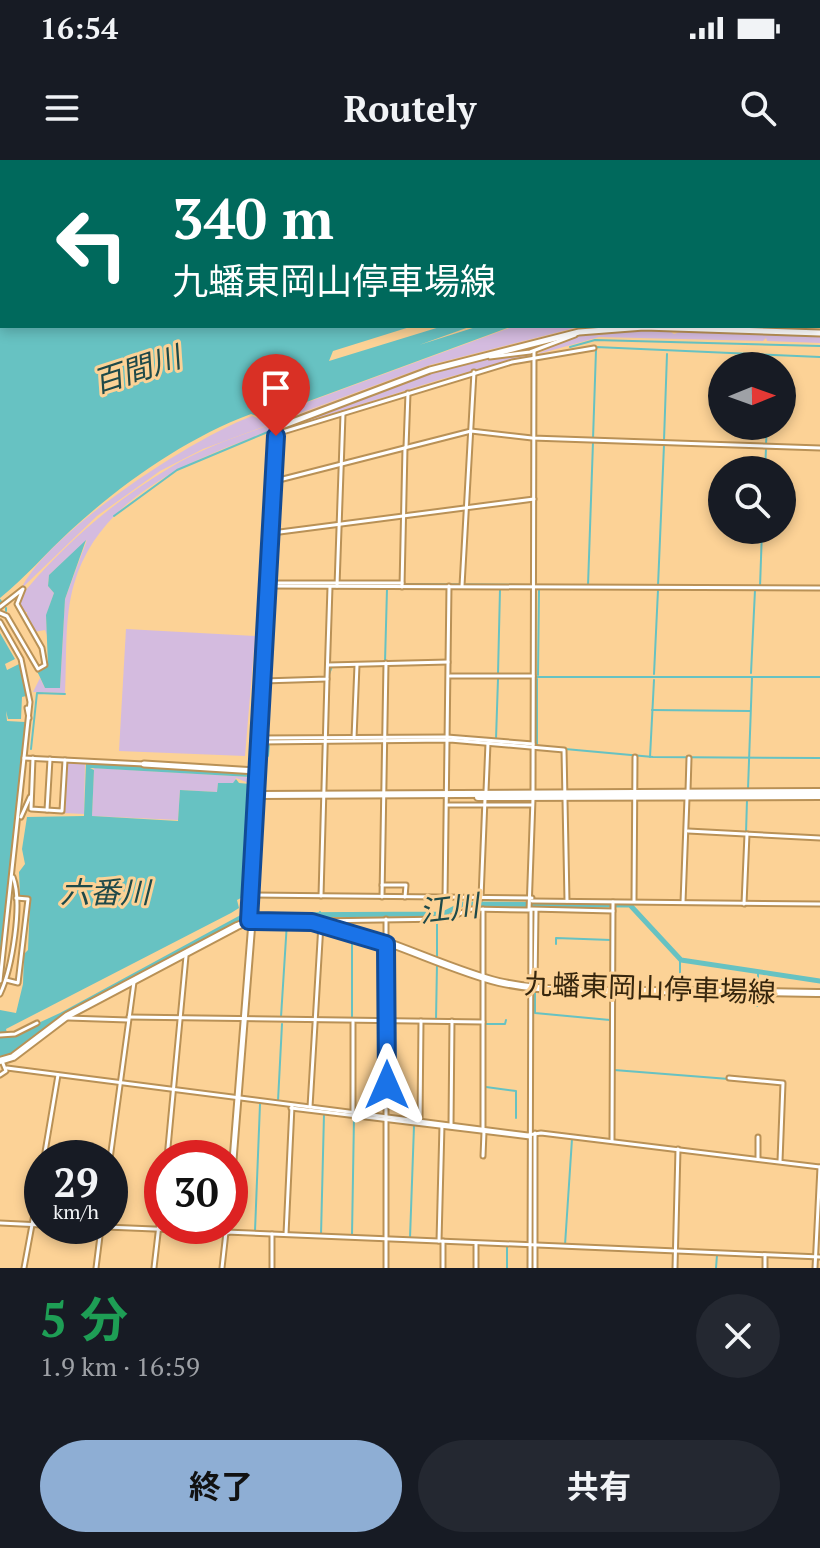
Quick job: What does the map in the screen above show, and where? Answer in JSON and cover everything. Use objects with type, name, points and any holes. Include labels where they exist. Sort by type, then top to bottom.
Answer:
[{"type":"main road","points":[[6,1067],[13,1057],[67,1016],[186,956],[250,918],[257,795],[419,794],[485,801],[565,795],[820,794]]},
{"type":"main road","name":"九蟠東岡山停車場線","points":[[250,918],[321,924],[483,978],[533,988],[820,993]]},
{"type":"street","points":[[257,795],[276,434],[281,425],[405,378],[483,356],[579,332],[631,328]]},
{"type":"street","points":[[673,328],[820,333]]},
{"type":"street","points":[[483,356],[534,356],[579,332]]},
{"type":"street","points":[[276,434],[474,372],[534,356],[594,348]]},
{"type":"street","points":[[532,1268],[534,356]]},
{"type":"street","points":[[462,585],[474,372]]},
{"type":"street","points":[[402,585],[408,393]]},
{"type":"street","points":[[337,585],[343,412]]},
{"type":"street","points":[[273,481],[471,430],[533,438],[820,448]]},
{"type":"street","points":[[270,533],[533,499]]},
{"type":"street","points":[[267,584],[337,585]]},
{"type":"street","points":[[267,584],[820,588]]},
{"type":"street","points":[[321,896],[330,586]]},
{"type":"street","points":[[445,898],[449,586]]},
{"type":"street","points":[[23,589],[17,604],[42,648],[45,665],[38,669],[7,616],[0,610],[23,589]]},
{"type":"street","points":[[0,622],[23,666],[30,697],[0,981]]},
{"type":"street","points":[[328,665],[449,662]]},
{"type":"street","points":[[382,897],[386,664]]},
{"type":"street","points":[[354,738],[357,665]]},
{"type":"street","points":[[450,677],[533,677]]},
{"type":"street","points":[[263,681],[327,680]]},
{"type":"street","points":[[27,708],[29,718]]},
{"type":"street","points":[[259,740],[447,738],[564,750],[567,900]]},
{"type":"street","points":[[447,738],[533,746]]},
{"type":"street","points":[[326,740],[384,739]]},
{"type":"street","points":[[481,898],[488,743]]},
{"type":"street","points":[[634,900],[635,757]]},
{"type":"street","points":[[24,758],[257,771]]},
{"type":"street","points":[[33,758],[31,809],[62,811],[65,760]]},
{"type":"street","points":[[683,902],[689,758]]},
{"type":"street","points":[[47,810],[50,759]]},
{"type":"street","points":[[19,821],[27,798],[31,796]]},
{"type":"street","points":[[447,805],[533,798]]},
{"type":"street","points":[[687,831],[820,838]]},
{"type":"street","points":[[744,903],[746,834]]},
{"type":"street","points":[[0,994],[6,980],[16,898],[13,877]]},
{"type":"street","points":[[382,885],[406,885],[405,897]]},
{"type":"street","points":[[250,895],[481,898],[533,906],[613,910]]},
{"type":"street","points":[[6,980],[18,983],[28,899],[16,898]]},
{"type":"street","points":[[312,922],[446,919],[465,910],[533,906],[567,900],[820,904]]},
{"type":"street","points":[[612,1141],[613,902]]},
{"type":"street","points":[[483,909],[483,1156]]},
{"type":"street","points":[[236,1140],[246,1021],[250,918]]},
{"type":"street","points":[[386,919],[386,1268]]},
{"type":"street","points":[[310,1107],[321,924]]},
{"type":"street","points":[[169,1140],[186,956]]},
{"type":"street","points":[[113,1140],[134,982]]},
{"type":"street","points":[[67,1016],[315,1022],[483,1022]]},
{"type":"street","points":[[420,1121],[421,1021]]},
{"type":"street","points":[[353,1022],[353,1112]]},
{"type":"street","points":[[451,1125],[452,1022]]},
{"type":"street","points":[[0,1035],[15,1034],[37,1023]]},
{"type":"street","points":[[0,1075],[6,1067],[484,1130]]},
{"type":"street","points":[[47,1140],[58,1076]]},
{"type":"street","points":[[729,1078],[783,1083],[780,1162]]},
{"type":"street","points":[[292,1106],[533,1137],[612,1141],[820,1168],[815,1268]]},
{"type":"street","points":[[286,1234],[292,1106]]},
{"type":"street","points":[[442,1125],[443,1268]]},
{"type":"street","points":[[758,1137],[758,1159]]},
{"type":"street","points":[[675,1268],[678,1150]]},
{"type":"street","points":[[0,1223],[24,1224]]},
{"type":"street","points":[[248,1233],[817,1257]]},
{"type":"street","points":[[272,1235],[272,1268]]},
{"type":"street","points":[[24,1268],[28,1244]]},
{"type":"street","points":[[96,1268],[99,1244]]},
{"type":"street","points":[[154,1268],[157,1244]]},
{"type":"street","points":[[222,1268],[225,1244]]},
{"type":"street","points":[[476,1244],[476,1268]]},
{"type":"street","points":[[765,1255],[765,1268]]},
{"type":"shaded area","points":[[510,328],[575,328],[430,365],[203,449],[160,471],[97,516],[21,589],[36,566],[60,541],[124,489],[226,428],[252,416],[268,422],[270,416]]},
{"type":"shaded area","points":[[598,328],[465,359],[283,423],[275,432],[272,430],[211,454],[153,484],[105,526],[87,553],[74,584],[69,610],[65,693],[33,692],[40,678],[45,688],[60,688],[65,599],[87,540],[49,575],[48,586],[54,593],[46,616],[47,635],[45,630],[34,632],[26,618],[27,612],[22,612],[17,601],[69,545],[107,511],[149,481],[216,445],[368,389],[479,354],[554,334]]},
{"type":"shaded area","points":[[620,329],[682,329],[671,332],[674,334],[686,330],[820,335],[820,343],[767,341],[766,338],[763,341],[599,337],[535,355],[582,333]]},
{"type":"shaded area","points":[[533,355],[442,379],[280,430],[407,379],[480,358]]},
{"type":"shaded area","points":[[126,629],[255,636],[245,756],[119,751]]},
{"type":"shaded area","points":[[68,762],[85,763],[84,814],[63,813]]},
{"type":"shaded area","points":[[94,768],[251,777],[251,784],[236,778],[234,783],[218,783],[217,792],[180,790],[178,820],[92,816]]},
{"type":"water","name":"百間川","points":[[0,328],[407,328],[333,351],[329,361],[436,328],[466,328],[419,345],[473,328],[508,328],[263,418],[251,414],[202,436],[155,464],[111,496],[0,598]]},
{"type":"water","points":[[86,540],[65,599],[60,688],[45,688],[38,673],[48,666],[46,615],[54,593],[48,586],[49,575]]},
{"type":"water","points":[[0,633],[15,659],[5,664],[7,670],[19,664],[26,696],[22,697],[21,719],[8,719],[6,711],[7,721],[25,722],[0,962]]},
{"type":"water","name":"六番川","points":[[86,763],[254,772],[246,897],[251,777],[90,768],[94,770],[92,816],[178,821],[180,790],[217,792],[218,783],[233,783],[236,779],[239,783],[250,784],[243,897],[237,900],[239,908],[231,913],[6,1029],[8,1037],[60,1013],[248,911],[247,919],[69,1014],[14,1055],[0,1060],[0,1010],[16,1013],[23,984],[24,954],[28,950],[30,900],[20,895],[19,872],[25,864],[22,849],[27,817],[84,816]]},
{"type":"waterway","points":[[570,347],[595,340],[820,346]]},
{"type":"waterway","points":[[519,359],[596,347],[820,357]]},
{"type":"waterway","points":[[593,439],[596,350]]},
{"type":"waterway","points":[[664,440],[667,354]]},
{"type":"waterway","points":[[293,427],[497,365]]},
{"type":"waterway","points":[[470,430],[487,431]]},
{"type":"waterway","points":[[114,516],[177,470],[270,431]]},
{"type":"waterway","points":[[254,765],[272,434]]},
{"type":"waterway","points":[[766,440],[766,444]]},
{"type":"waterway","points":[[588,586],[593,442]]},
{"type":"waterway","points":[[658,586],[664,445]]},
{"type":"waterway","points":[[766,449],[766,456]]},
{"type":"waterway","points":[[280,478],[378,453]]},
{"type":"waterway","points":[[532,533],[532,577]]},
{"type":"waterway","points":[[760,587],[762,544]]},
{"type":"waterway","points":[[402,584],[529,585]]},
{"type":"waterway","points":[[385,662],[387,589]]},
{"type":"waterway","points":[[498,674],[500,589]]},
{"type":"waterway","points":[[538,675],[539,589]]},
{"type":"waterway","points":[[654,674],[658,590]]},
{"type":"waterway","points":[[751,673],[755,590]]},
{"type":"waterway","points":[[6,617],[39,673]]},
{"type":"waterway","points":[[327,680],[332,666]]},
{"type":"waterway","points":[[533,677],[820,677]]},
{"type":"waterway","points":[[748,789],[752,678]]},
{"type":"waterway","points":[[496,739],[498,679]]},
{"type":"waterway","points":[[537,679],[537,746]]},
{"type":"waterway","points":[[650,757],[654,680]]},
{"type":"waterway","points":[[31,749],[37,693],[65,694]]},
{"type":"waterway","points":[[353,736],[354,710]]},
{"type":"waterway","points":[[652,710],[750,711]]},
{"type":"waterway","points":[[327,719],[327,736]]},
{"type":"waterway","points":[[264,740],[435,739]]},
{"type":"waterway","points":[[326,773],[327,743]]},
{"type":"waterway","points":[[261,787],[262,757],[268,756],[269,744]]},
{"type":"waterway","points":[[533,746],[550,747]]},
{"type":"waterway","points":[[565,749],[653,757],[820,758]]},
{"type":"waterway","points":[[382,792],[383,760]]},
{"type":"waterway","points":[[381,889],[382,798]]},
{"type":"waterway","points":[[746,833],[747,800]]},
{"type":"waterway","points":[[256,878],[260,805]]},
{"type":"waterway","points":[[323,894],[324,828]]},
{"type":"waterway","points":[[255,897],[457,899],[457,904]]},
{"type":"waterway","points":[[458,899],[516,899]]},
{"type":"waterway","points":[[534,899],[651,901]]},
{"type":"waterway","name":"江川","points":[[247,915],[443,914],[463,904],[630,905],[681,960],[820,981]]},
{"type":"waterway","name":"江川","points":[[320,912],[320,918]]},
{"type":"waterway","name":"江川","points":[[352,917],[353,913]]},
{"type":"waterway","points":[[281,1017],[287,922]]},
{"type":"waterway","points":[[437,922],[437,959]]},
{"type":"waterway","points":[[352,935],[352,1020]]},
{"type":"waterway","points":[[556,944],[556,938],[611,940]]},
{"type":"waterway","points":[[680,959],[680,978],[758,982],[758,972]]},
{"type":"waterway","points":[[436,1020],[437,964]]},
{"type":"waterway","points":[[535,991],[535,1013],[610,1020]]},
{"type":"waterway","points":[[757,995],[757,1006]]},
{"type":"waterway","points":[[128,1019],[385,1021]]},
{"type":"waterway","points":[[484,1024],[505,1024],[506,1020]]},
{"type":"waterway","points":[[278,1101],[282,1024]]},
{"type":"waterway","points":[[8,1070],[315,1109]]},
{"type":"waterway","points":[[614,1070],[729,1079]]},
{"type":"waterway","points":[[111,1140],[118,1086]]},
{"type":"waterway","points":[[486,1087],[516,1091],[516,1118]]},
{"type":"waterway","points":[[255,1231],[260,1104]]},
{"type":"waterway","points":[[321,1235],[324,1114]]},
{"type":"waterway","points":[[352,1235],[354,1117]]},
{"type":"waterway","points":[[410,1238],[414,1126]]},
{"type":"waterway","points":[[565,1245],[572,1139]]},
{"type":"waterway","points":[[801,1166],[819,1168]]},
{"type":"waterway","points":[[0,1225],[8,1225]]},
{"type":"waterway","points":[[334,1238],[360,1239]]},
{"type":"waterway","points":[[533,1268],[534,1245]]},
{"type":"waterway","points":[[507,1246],[507,1268]]},
{"type":"waterway","points":[[557,1247],[655,1252]]},
{"type":"waterway","points":[[220,1268],[222,1251]]},
{"type":"waterway","points":[[716,1268],[717,1255]]},
{"type":"route","points":[[276,436],[249,921],[283,919],[312,922],[341,928],[386,944],[387,1085]]}]
